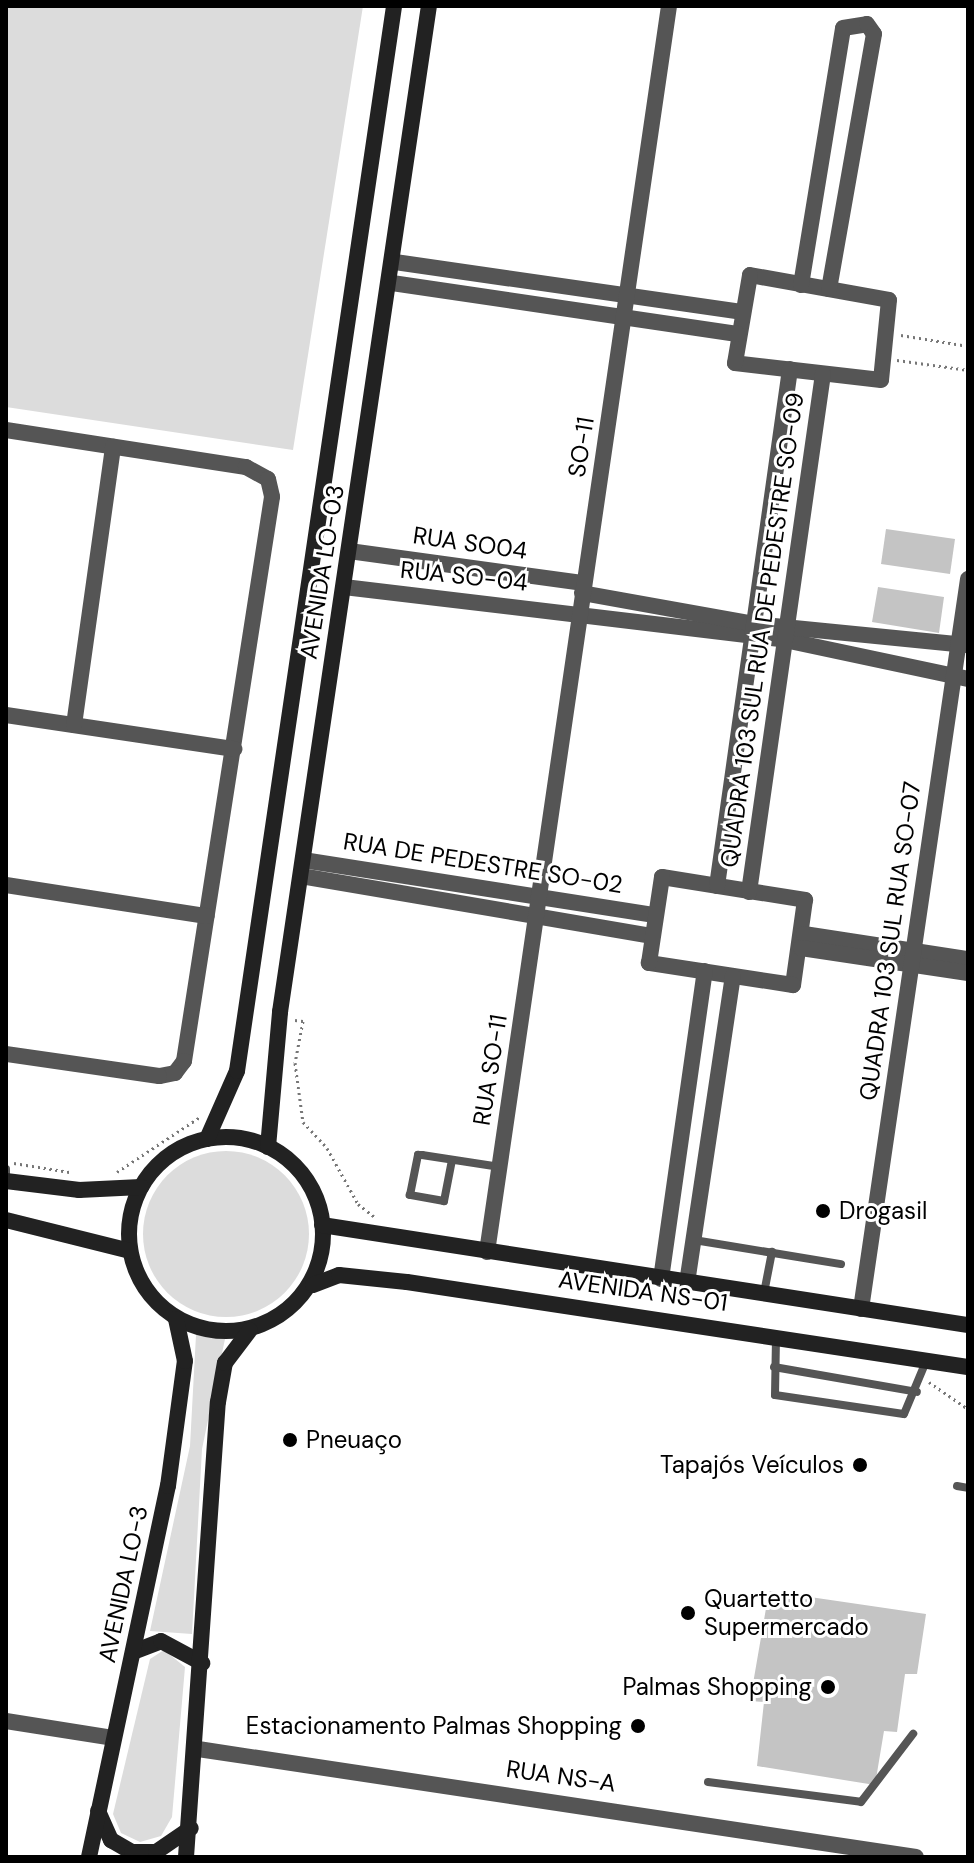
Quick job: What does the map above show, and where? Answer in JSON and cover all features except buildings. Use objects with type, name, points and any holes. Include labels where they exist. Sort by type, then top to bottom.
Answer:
[{"type":"street","name":"AVENIDA LO-03","points":[[207,1139],[237,1071],[394,6]]},
{"type":"street","name":"AVENIDA LO-03","points":[[268,1147],[302,868],[392,283],[429,6]]},
{"type":"street","name":"SO-11","points":[[540,895],[669,6]]},
{"type":"street","points":[[801,285],[843,28],[865,24],[874,34],[829,289]]},
{"type":"street","points":[[395,262],[741,312]]},
{"type":"street","points":[[750,275],[829,289],[889,300],[889,333],[880,380],[737,364],[737,334],[750,275]]},
{"type":"street","points":[[392,283],[737,334]]},
{"type":"street","name":"QUADRA 103 SUL RUA DE PEDESTRE SO-09","points":[[717,886],[790,369]]},
{"type":"street","name":"QUADRA 103 SUL RUA DE PEDESTRE SO-09","points":[[749,892],[781,633],[823,374]]},
{"type":"street","points":[[6,430],[246,467],[268,479],[272,497],[185,1058],[175,1073],[6,1054]]},
{"type":"street","points":[[74,725],[113,447]]},
{"type":"street","name":"RUA SO04","points":[[349,551],[583,588],[754,630]]},
{"type":"street","name":"QUADRA 103 SUL RUA SO-07","points":[[861,1309],[910,958],[960,678],[968,579]]},
{"type":"street","name":"RUA SO-04","points":[[344,587],[754,630]]},
{"type":"street","points":[[754,630],[963,644]]},
{"type":"street","points":[[781,633],[960,678]]},
{"type":"street","points":[[6,715],[234,749]]},
{"type":"street","name":"RUA DE PEDESTRE SO-02","points":[[302,868],[540,895],[655,915]]},
{"type":"street","name":"RUA DE PEDESTRE SO-02","points":[[302,868],[651,936]]},
{"type":"street","points":[[662,877],[749,892],[805,900],[802,941],[793,985],[649,963],[662,877]]},
{"type":"street","points":[[6,885],[207,916]]},
{"type":"street","name":"RUA SO-11","points":[[487,1252],[540,895]]},
{"type":"street","points":[[802,941],[910,958],[968,973]]},
{"type":"street","points":[[910,958],[968,959]]},
{"type":"street","points":[[661,1279],[705,971]]},
{"type":"street","points":[[687,1283],[733,976]]},
{"type":"street","points":[[207,1139],[268,1147],[306,1177],[322,1225],[313,1285],[279,1317],[250,1330],[199,1329],[176,1319],[152,1298],[130,1251],[131,1209],[141,1187],[166,1157],[207,1139]]},
{"type":"street","points":[[6,1179],[79,1190],[141,1187]]},
{"type":"street","points":[[6,1220],[91,1235],[130,1251]]},
{"type":"street","name":"AVENIDA NS-01","points":[[322,1225],[968,1325]]},
{"type":"street","name":"AVENIDA NS-01","points":[[313,1285],[350,1275],[777,1335],[968,1367]]},
{"type":"street","name":"AVENIDA LO-3","points":[[89,1857],[177,1436],[185,1361],[176,1319]]},
{"type":"street","points":[[186,1857],[198,1749],[218,1402],[225,1363],[250,1330]]},
{"type":"street","points":[[133,1652],[161,1641],[202,1663]]},
{"type":"street","points":[[6,1721],[113,1738]]},
{"type":"street","name":"RUA NS-A","points":[[198,1749],[916,1857]]},
{"type":"street","points":[[97,1809],[111,1840],[132,1852],[156,1852],[191,1828]]},
{"type":"lane","points":[[452,1160],[446,1200],[410,1195],[418,1155],[500,1167]]},
{"type":"lane","points":[[6,1169],[6,1179]]},
{"type":"lane","points":[[694,1240],[841,1264]]},
{"type":"lane","points":[[764,1293],[772,1252]]},
{"type":"lane","points":[[777,1335],[775,1395],[904,1414],[917,1392],[928,1358]]},
{"type":"lane","points":[[774,1367],[917,1392]]},
{"type":"lane","points":[[957,1486],[968,1488]]},
{"type":"lane","points":[[708,1782],[861,1802],[913,1734]]},
{"type":"path","points":[[889,333],[968,346]]},
{"type":"path","points":[[886,359],[968,370]]},
{"type":"path","points":[[922,1378],[968,1409]]},
{"type":"shaded area","points":[[6,6],[363,6],[293,450],[6,407]]},
{"type":"shaded area","points":[[226,1151],[258,1157],[285,1175],[303,1202],[309,1234],[303,1266],[285,1293],[258,1311],[226,1317],[194,1311],[167,1293],[149,1266],[143,1234],[149,1202],[167,1175],[194,1157]]},
{"type":"shaded area","points":[[196,1335],[225,1339],[202,1449],[192,1634],[150,1631],[190,1446]]},
{"type":"shaded area","points":[[164,1650],[185,1667],[172,1817],[161,1836],[140,1842],[121,1833],[113,1814],[150,1659]]},
{"type":"place","name":"Drogasil","points":[[823,1211]]},
{"type":"place","name":"Pneuaço","points":[[290,1440]]},
{"type":"place","name":"Tapajós Veículos","points":[[860,1465]]},
{"type":"place","name":"Quartetto Supermercado","points":[[688,1613]]},
{"type":"place","name":"Palmas Shopping","points":[[828,1687]]},
{"type":"place","name":"Estacionamento Palmas Shopping","points":[[638,1726]]}]
